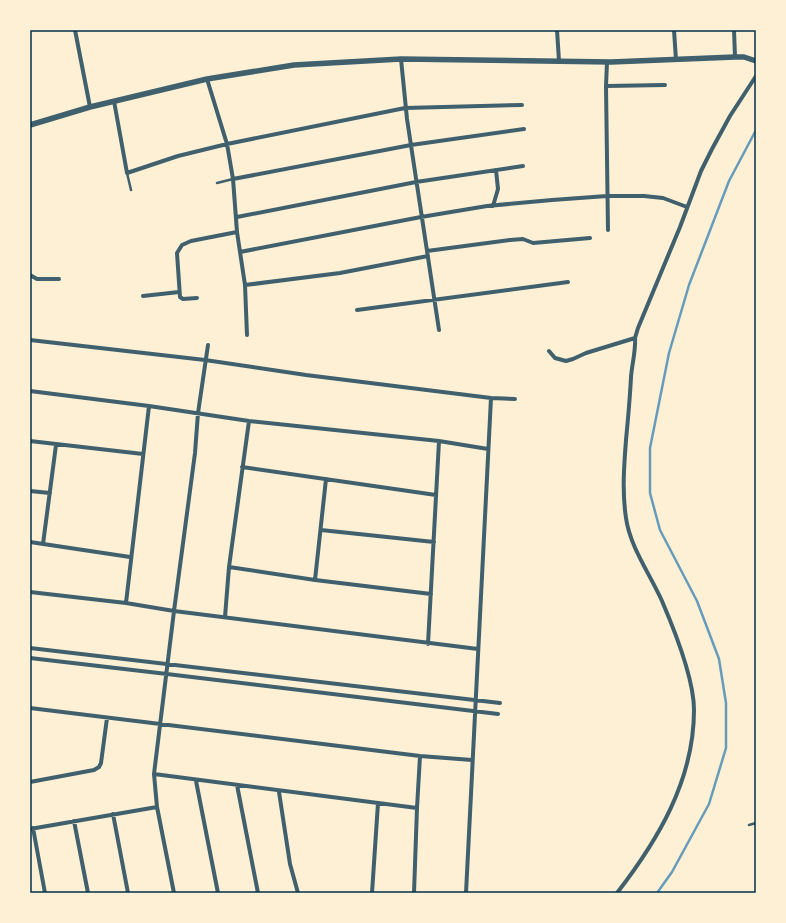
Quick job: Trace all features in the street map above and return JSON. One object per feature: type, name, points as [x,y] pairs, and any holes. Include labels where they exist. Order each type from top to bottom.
[{"type":"street","points":[[76,30],[90,107]]},
{"type":"street","points":[[557,30],[558,62]]},
{"type":"street","points":[[674,30],[676,60]]},
{"type":"street","points":[[734,30],[735,57]]},
{"type":"street","points":[[30,125],[90,107],[207,79],[294,65],[401,59],[607,62],[744,57],[756,61]]},
{"type":"street","points":[[401,59],[405,108],[440,330]]},
{"type":"street","points":[[607,62],[608,230]]},
{"type":"street","points":[[617,893],[647,852],[665,820],[681,784],[688,760],[694,710],[691,685],[680,648],[662,601],[633,544],[626,520],[623,464],[635,338],[687,207],[712,149],[730,116],[756,76]]},
{"type":"street","points":[[207,79],[227,144],[233,179],[237,232],[245,285],[247,335]]},
{"type":"street","points":[[606,86],[665,85]]},
{"type":"street","points":[[114,101],[127,173],[178,156],[227,144],[405,108],[522,105]]},
{"type":"street","points":[[233,179],[411,145],[524,129]]},
{"type":"street","points":[[237,217],[416,182],[523,166]]},
{"type":"street","points":[[493,206],[498,189],[496,170]]},
{"type":"street","points":[[240,252],[421,217],[493,206],[552,200],[607,196],[644,196],[663,198],[687,207]]},
{"type":"street","points":[[197,298],[183,299],[180,297],[177,253],[182,245],[191,241],[237,232]]},
{"type":"street","points":[[427,251],[522,239],[533,243],[590,238]]},
{"type":"street","points":[[245,285],[340,273],[428,256]]},
{"type":"street","points":[[30,275],[37,279],[59,279]]},
{"type":"street","points":[[358,310],[568,282]]},
{"type":"street","points":[[142,296],[179,292]]},
{"type":"street","points":[[549,351],[555,358],[566,361],[586,353],[635,338]]},
{"type":"street","points":[[30,340],[205,360],[306,375],[515,400]]},
{"type":"street","points":[[174,893],[157,807],[154,774],[195,453],[198,413],[208,345]]},
{"type":"street","points":[[30,391],[249,420],[439,441],[488,449]]},
{"type":"street","points":[[466,893],[491,398]]},
{"type":"street","points":[[126,603],[130,557],[149,406]]},
{"type":"street","points":[[225,617],[229,567],[249,420]]},
{"type":"street","points":[[30,441],[143,454]]},
{"type":"street","points":[[428,644],[439,441]]},
{"type":"street","points":[[43,544],[56,445]]},
{"type":"street","points":[[242,467],[436,495]]},
{"type":"street","points":[[315,580],[326,479]]},
{"type":"street","points":[[30,491],[50,493]]},
{"type":"street","points":[[321,530],[434,542]]},
{"type":"street","points":[[30,542],[130,557]]},
{"type":"street","points":[[229,567],[315,580],[431,594]]},
{"type":"street","points":[[30,592],[126,603],[174,611],[428,644],[478,649]]},
{"type":"street","points":[[30,648],[500,703]]},
{"type":"street","points":[[30,658],[498,714]]},
{"type":"street","points":[[30,708],[420,756],[472,760]]},
{"type":"street","points":[[30,782],[94,770],[99,767],[101,763],[106,718]]},
{"type":"street","points":[[414,893],[420,756]]},
{"type":"street","points":[[154,774],[279,792],[417,808]]},
{"type":"street","points":[[196,781],[218,893]]},
{"type":"street","points":[[237,785],[258,893]]},
{"type":"street","points":[[279,792],[290,864],[298,893]]},
{"type":"street","points":[[372,893],[378,803]]},
{"type":"street","points":[[45,893],[32,828],[157,807]]},
{"type":"street","points":[[113,814],[128,893]]},
{"type":"street","points":[[74,821],[88,893]]},
{"type":"lane","points":[[127,173],[131,190]]},
{"type":"lane","points":[[217,183],[233,179]]},
{"type":"lane","points":[[750,825],[756,823]]},
{"type":"waterway","points":[[657,893],[672,872],[709,804],[726,748],[726,703],[719,659],[697,601],[660,530],[650,493],[650,448],[669,353],[689,285],[729,181],[756,130]]}]
